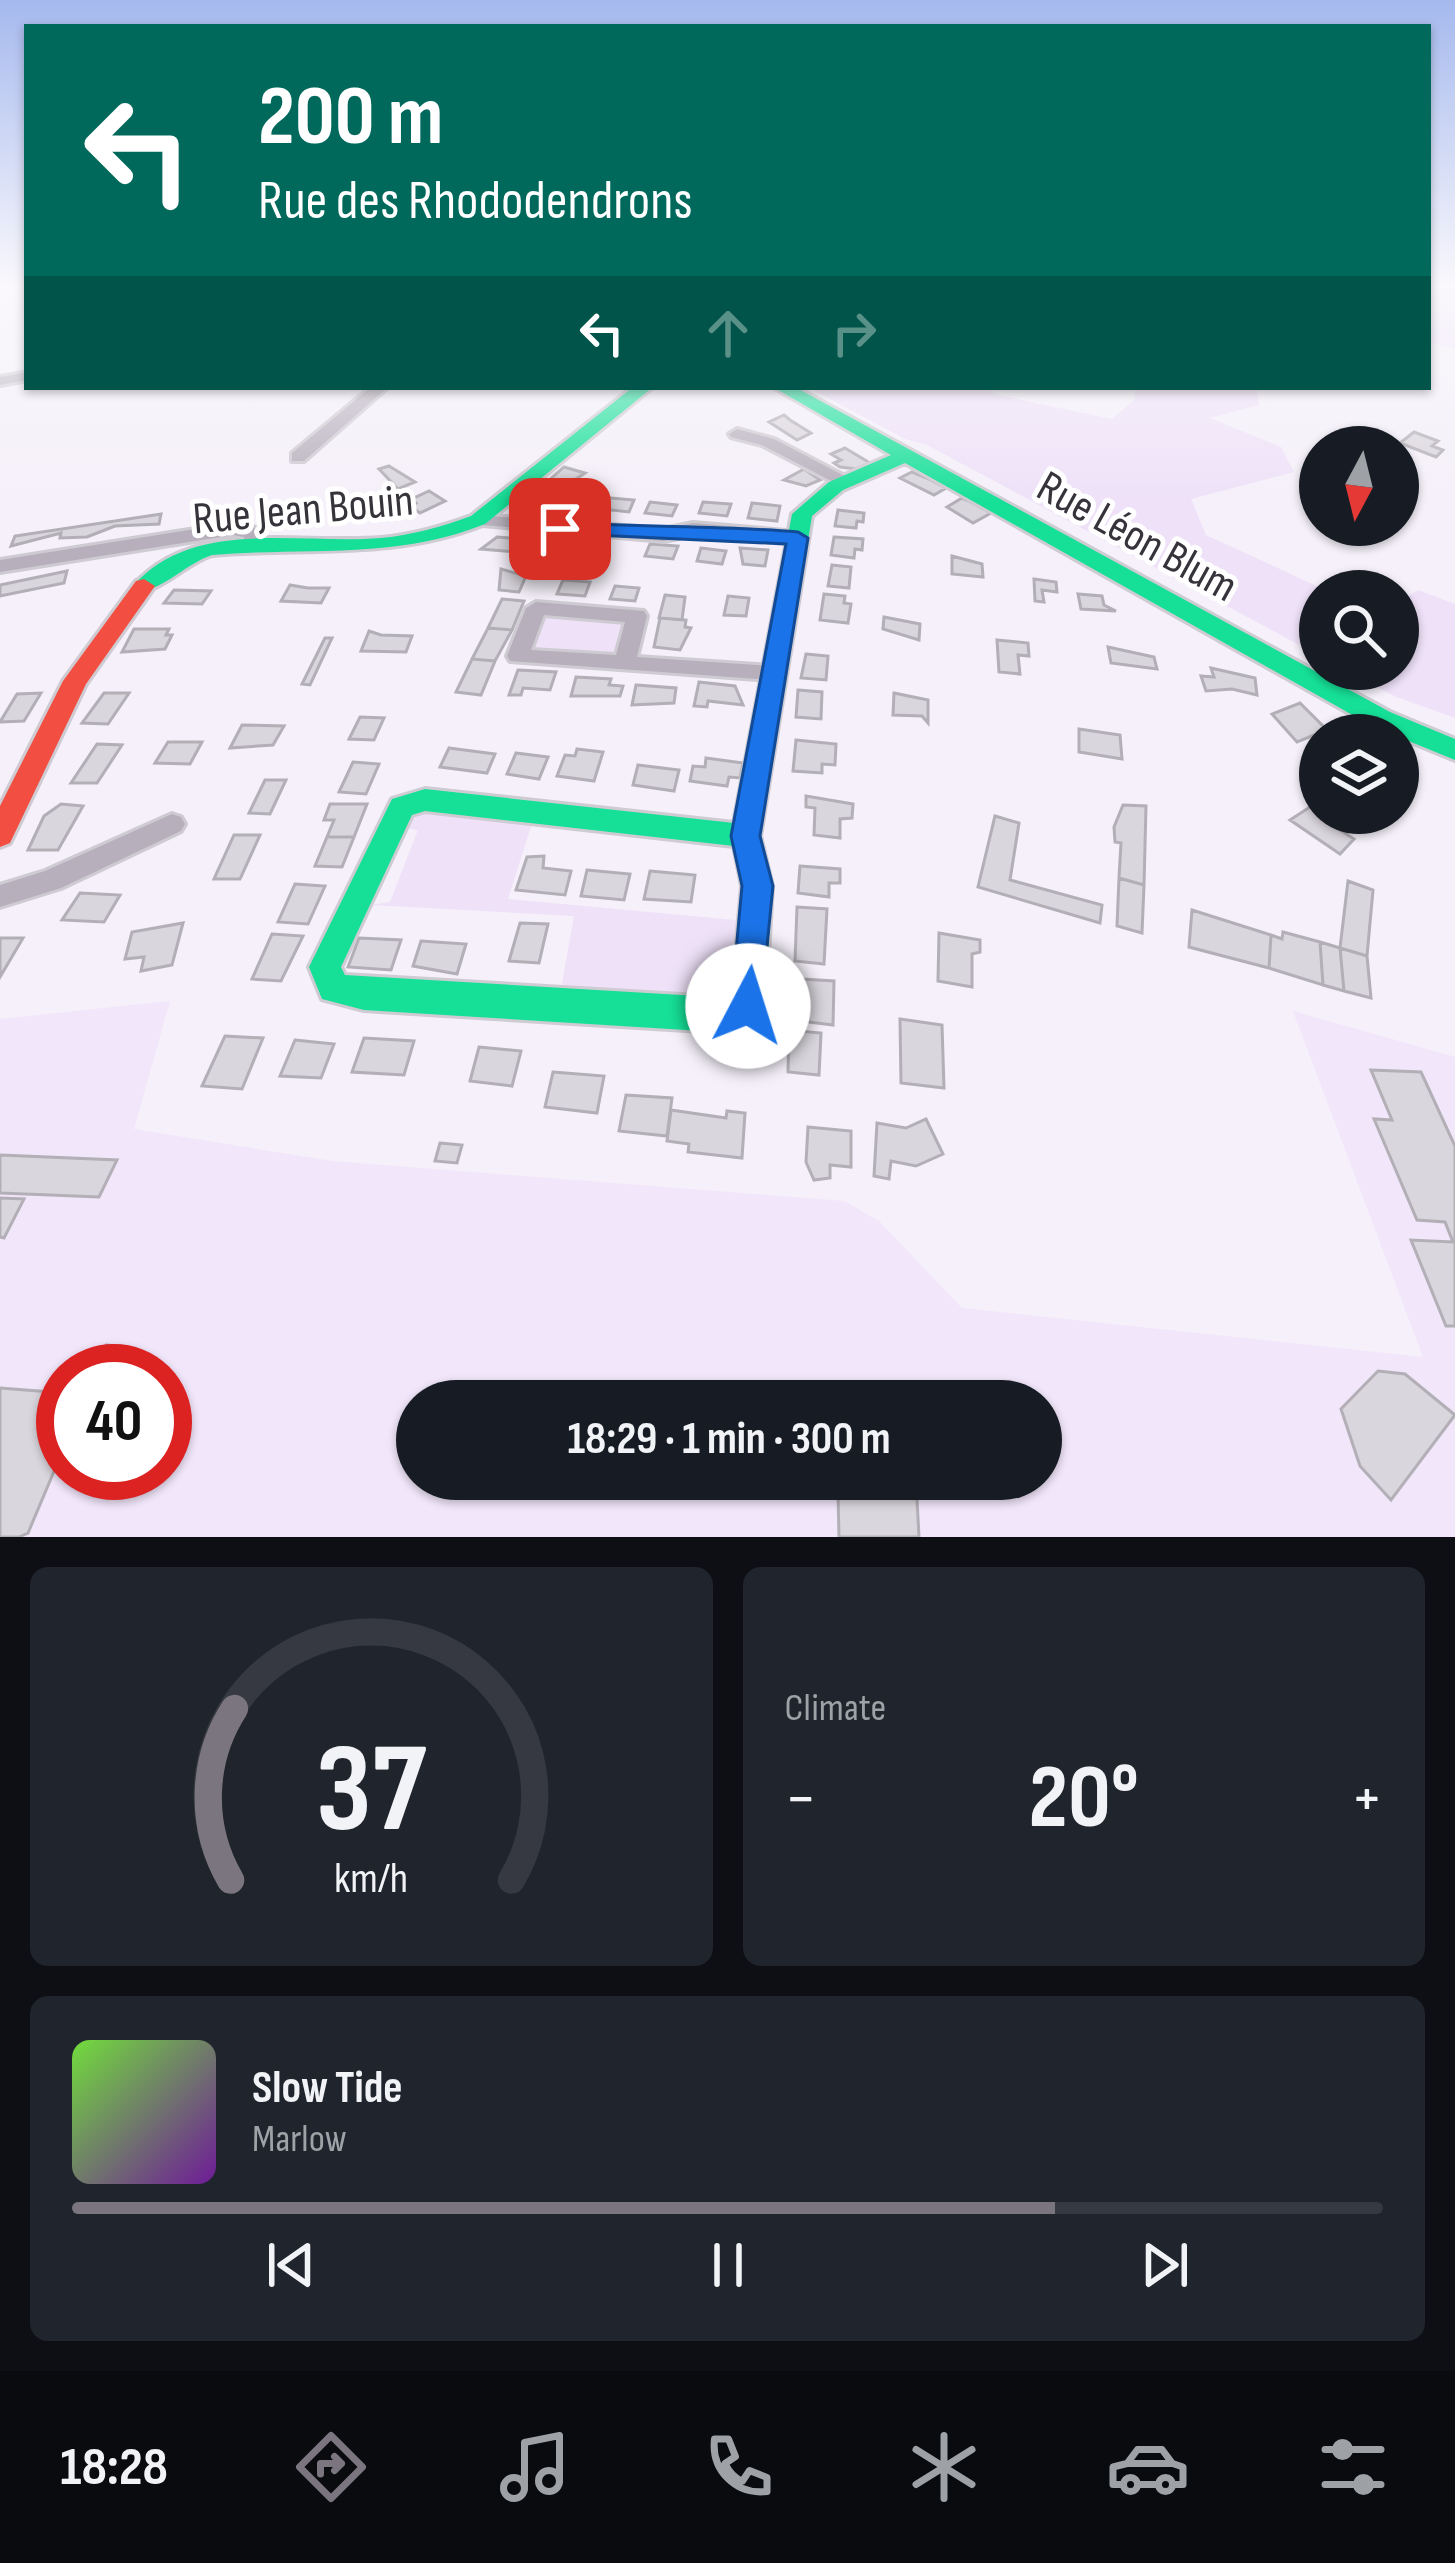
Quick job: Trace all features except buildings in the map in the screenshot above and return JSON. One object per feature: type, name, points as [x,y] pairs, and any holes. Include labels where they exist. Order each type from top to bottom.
[{"type":"street","points":[[298,457],[376,390]]},
{"type":"street","name":"Rue Jean Bouin","points":[[0,835],[56,715],[129,600],[179,559],[253,546],[417,546],[478,520],[640,390]]},
{"type":"street","name":"Rue Léon Blum","points":[[788,390],[1381,719],[1455,750]]},
{"type":"street","points":[[737,434],[768,442],[847,482]]},
{"type":"street","points":[[746,836],[425,800],[402,807],[325,967],[334,988],[364,994],[734,1017],[748,1006],[758,886],[746,836],[798,538],[809,503],[907,455]]},
{"type":"street","points":[[478,520],[664,536],[693,529],[798,538]]},
{"type":"street","points":[[0,566],[233,529],[254,533],[253,546]]},
{"type":"street","points":[[625,663],[637,616],[536,608],[518,656],[771,674]]},
{"type":"street","points":[[0,896],[52,880],[172,824]]},
{"type":"shaded area","points":[[813,390],[991,390],[1112,419],[1135,399],[1135,390],[1257,390],[1259,405],[1210,418],[1281,447],[1294,472],[1191,499],[1206,535],[1299,578],[1299,645],[927,445],[905,439]]},
{"type":"shaded area","points":[[1419,590],[1455,604],[1455,718],[1383,690],[1419,690]]},
{"type":"shaded area","points":[[541,619],[625,624],[617,655],[533,650]]},
{"type":"shaded area","points":[[423,809],[533,820],[508,899],[746,921],[733,1000],[561,989],[574,916],[371,905],[390,902],[418,830],[402,828]]},
{"type":"shaded area","points":[[170,1001],[134,1129],[332,1161],[844,1201],[879,1221],[962,1308],[1423,1357],[1293,1011],[1455,1057],[1455,1537],[0,1537],[0,1019]]},
{"type":"traffic: fast","points":[[144,586],[183,557],[211,549],[413,541],[478,520],[640,390]]},
{"type":"traffic: fast","points":[[787,390],[1381,719],[1455,750]]},
{"type":"traffic: fast","points":[[746,836],[425,800],[402,807],[325,967],[334,988],[364,995],[734,1017],[748,1006],[757,886],[746,836],[802,514],[836,486],[907,455]]},
{"type":"traffic: jam","points":[[0,835],[75,681],[144,586]]},
{"type":"route","points":[[560,529],[587,527],[664,536],[693,529],[798,538],[746,836],[747,857],[758,886],[748,1006]]}]
